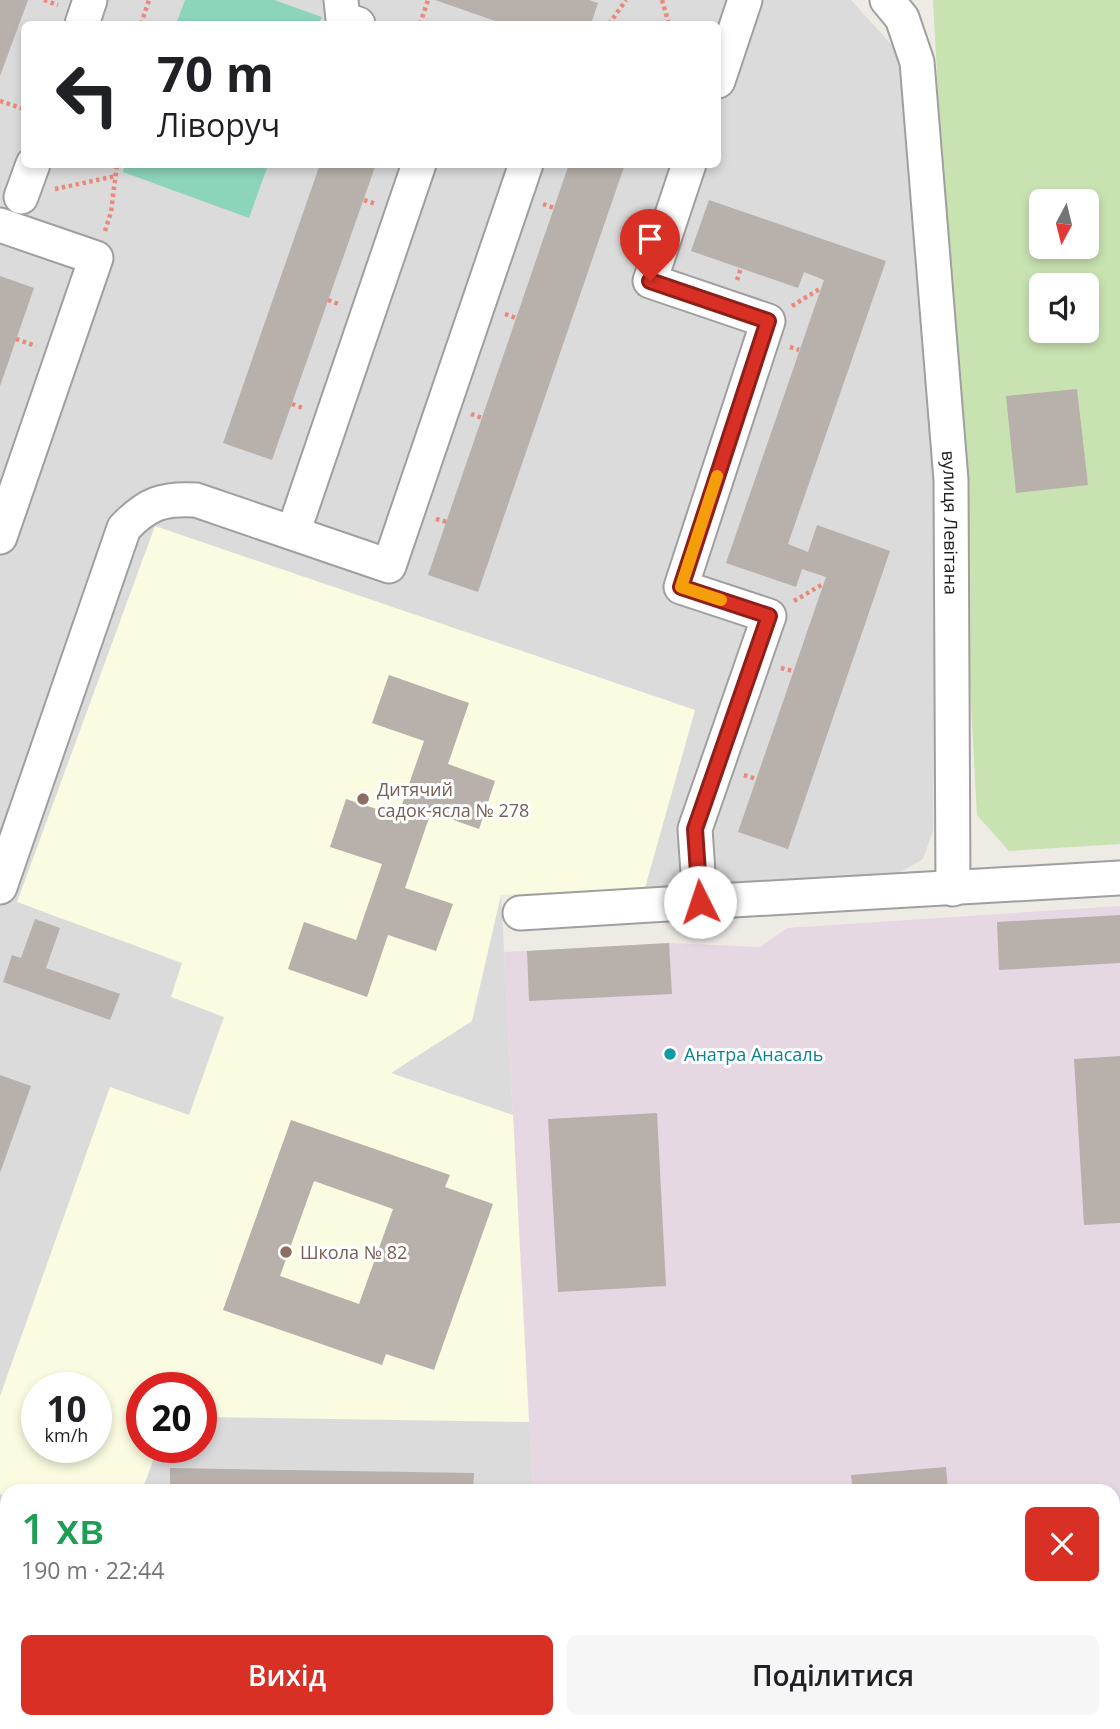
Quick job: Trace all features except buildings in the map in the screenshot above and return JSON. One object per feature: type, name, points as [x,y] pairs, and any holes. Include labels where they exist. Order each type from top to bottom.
[{"type":"street","points":[[83,21],[90,0]]},
{"type":"street","points":[[341,0],[343,19],[349,21]]},
{"type":"street","points":[[721,72],[745,0]]},
{"type":"street","name":"вулиця Левітана","points":[[887,0],[902,18],[918,62],[951,480],[953,889]]},
{"type":"street","points":[[21,197],[32,168]]},
{"type":"street","points":[[293,533],[418,168]]},
{"type":"street","points":[[0,887],[124,528],[138,514],[156,503],[175,498],[196,500],[389,566],[525,168]]},
{"type":"street","points":[[688,168],[650,281],[768,321],[681,587],[769,616],[695,829],[700,902]]},
{"type":"street","points":[[0,225],[96,258],[0,537]]},
{"type":"street","points":[[520,913],[1120,878]]},
{"type":"path","points":[[142,21],[149,0]]},
{"type":"path","points":[[421,21],[428,0]]},
{"type":"path","points":[[611,21],[626,0]]},
{"type":"path","points":[[662,0],[668,21]]},
{"type":"path","points":[[0,100],[21,108]]},
{"type":"path","points":[[96,258],[111,212],[117,168]]},
{"type":"path","points":[[21,197],[116,176]]},
{"type":"shaded area","points":[[0,0],[851,0],[908,63],[941,485],[936,567],[933,831],[923,859],[897,874],[501,895],[533,1484],[0,1484]]},
{"type":"shaded area","points":[[155,526],[695,710],[645,888],[501,895],[472,1021],[391,1073],[513,1115],[529,1422],[217,1417],[217,1372],[126,1372],[126,1463],[152,1463],[145,1484],[0,1484],[0,1396],[110,1087],[189,1115],[224,1017],[171,997],[182,963],[17,902]]},
{"type":"shaded area","points":[[1120,906],[1120,1484],[533,1484],[504,952],[669,943],[760,947],[787,928]]},
{"type":"green space","points":[[185,0],[274,0],[322,17],[320,21],[177,21]]},
{"type":"green space","points":[[933,0],[1120,0],[1120,844],[1009,851],[977,815]]},
{"type":"green space","points":[[124,168],[267,168],[249,218],[123,172]]},
{"type":"slow traffic","points":[[717,476],[681,587],[721,600]]},
{"type":"place","name":"Дитячий садок-ясла № 278","points":[[363,799]]},
{"type":"place","name":"Анатра Анасаль","points":[[670,1054]]},
{"type":"place","name":"Школа № 82","points":[[286,1252]]},
{"type":"route","points":[[650,281],[768,321],[681,587],[769,616],[695,829],[700,902]]}]
